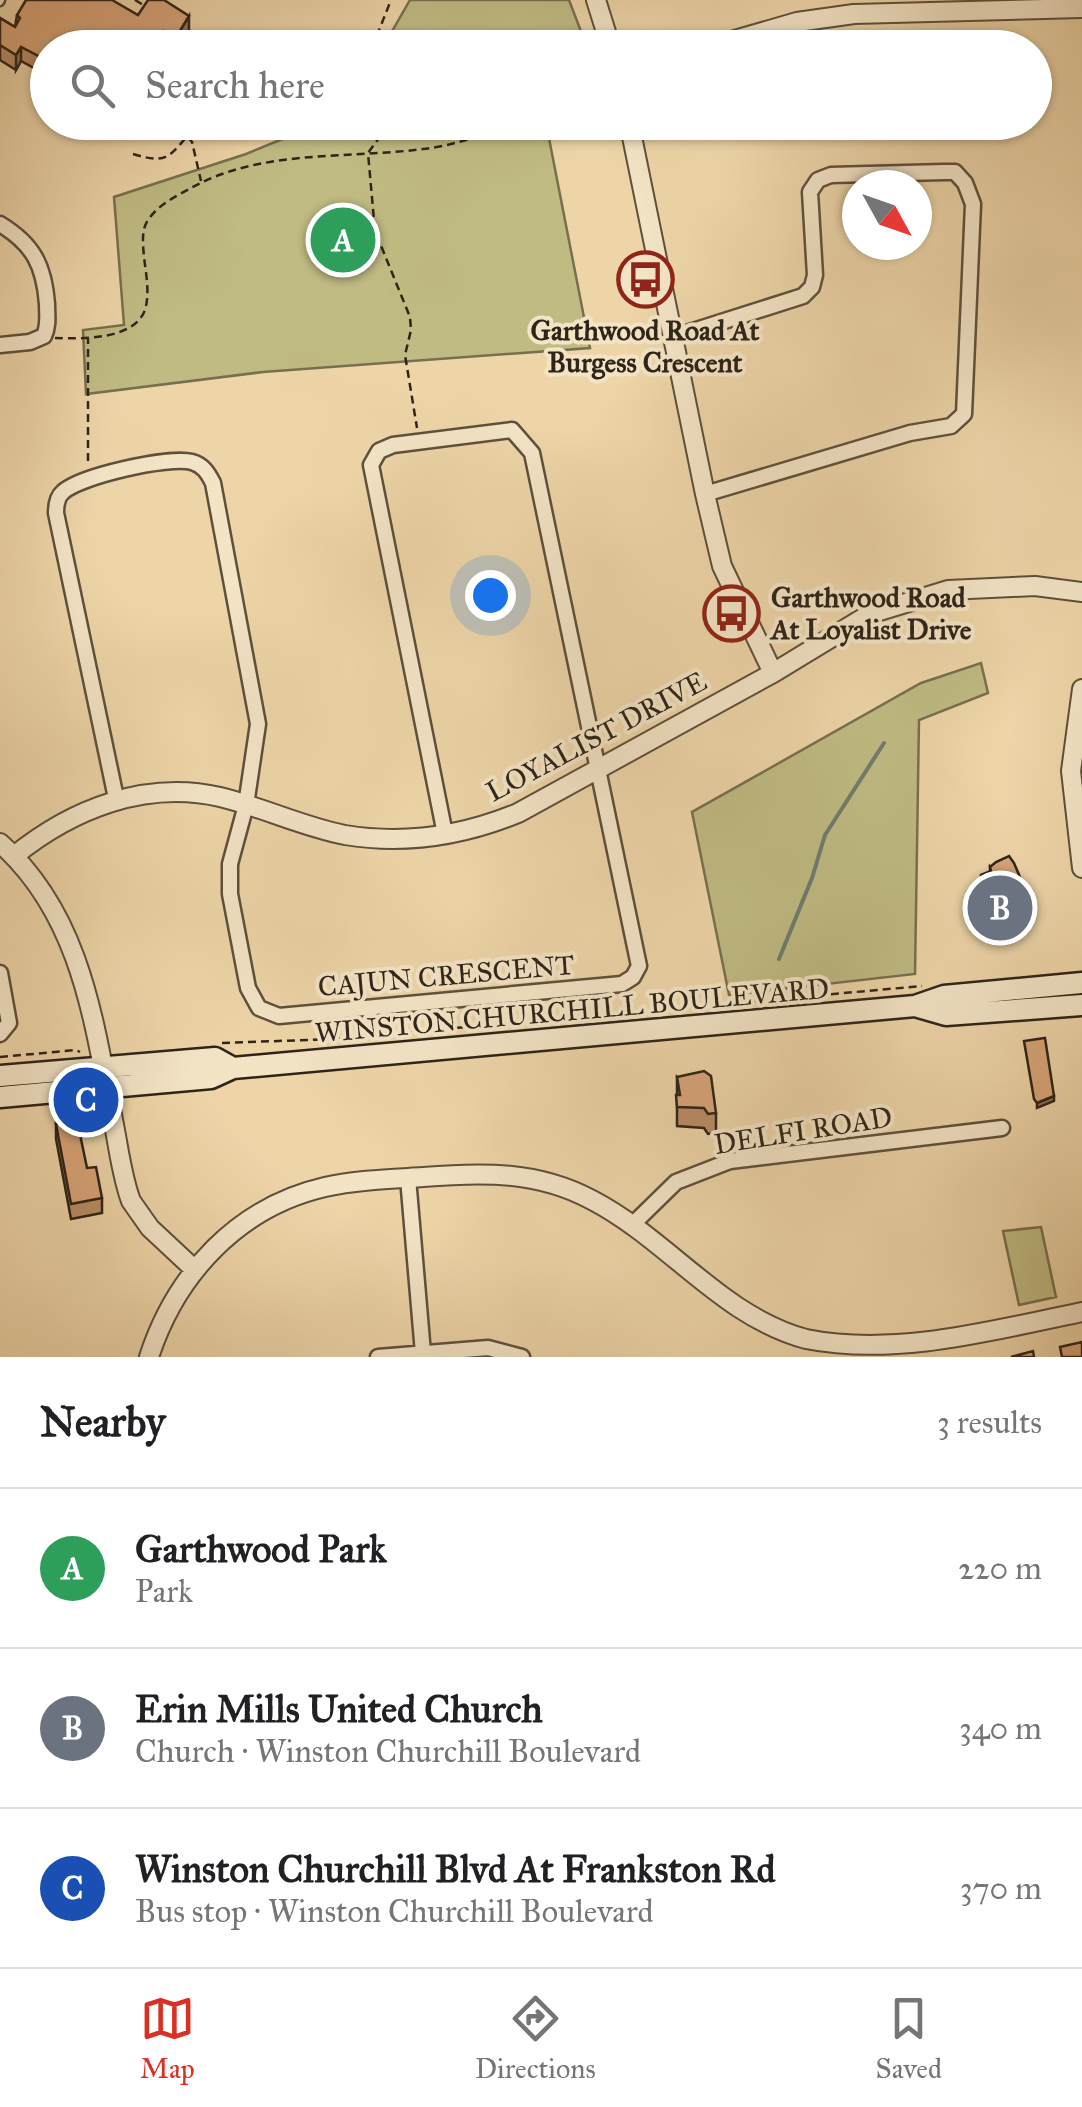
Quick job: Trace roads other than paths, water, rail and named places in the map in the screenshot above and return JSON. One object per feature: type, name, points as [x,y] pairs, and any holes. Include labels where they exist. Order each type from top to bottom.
[{"type":"main road","name":"WINSTON CHURCHILL BOULEVARD","points":[[0,1097],[215,1058],[233,1068],[916,1006],[944,996],[1082,983]]},
{"type":"main road","name":"WINSTON CHURCHILL BOULEVARD","points":[[916,1006],[946,1015],[1082,1005]]},
{"type":"main road","name":"WINSTON CHURCHILL BOULEVARD","points":[[0,1076],[104,1077]]},
{"type":"street","points":[[596,0],[605,30]]},
{"type":"street","points":[[770,30],[854,14],[1082,8]]},
{"type":"street","points":[[633,140],[722,566],[773,673]]},
{"type":"street","points":[[674,337],[803,296],[812,287],[810,192],[818,180],[831,175],[955,172],[965,183],[973,204],[964,414],[951,426],[910,433],[704,494]]},
{"type":"street","points":[[0,224],[25,240],[43,270],[48,324],[44,336],[30,342],[0,345]]},
{"type":"street","points":[[445,834],[371,466],[379,451],[393,445],[512,430],[532,452],[596,768]]},
{"type":"street","points":[[116,798],[56,503],[62,492],[89,478],[185,461],[207,471],[213,483],[258,724],[246,805]]},
{"type":"street","name":"LOYALIST DRIVE","points":[[5,855],[116,798],[186,793],[246,805],[342,834],[414,840],[476,828],[518,813],[773,673],[870,614],[948,590],[1035,586],[1082,592]]},
{"type":"street","points":[[1082,688],[1072,770],[1074,821],[1082,868]]},
{"type":"street","name":"CAJUN CRESCENT","points":[[246,805],[230,864],[230,894],[248,988],[259,1008],[279,1016],[622,984],[638,966],[596,768]]},
{"type":"street","points":[[5,855],[51,902],[73,945],[88,994],[131,1201],[150,1228],[194,1269]]},
{"type":"street","points":[[0,973],[9,1023],[0,1034]]},
{"type":"street","name":"DELFI ROAD","points":[[631,1226],[676,1182],[730,1161],[1002,1128]]},
{"type":"street","points":[[149,1357],[165,1315],[194,1269],[235,1230],[284,1201],[327,1186],[477,1172],[530,1177],[579,1193],[631,1226],[755,1319],[807,1340],[858,1353],[1082,1312]]},
{"type":"street","points":[[408,1178],[423,1353]]},
{"type":"street","points":[[378,1357],[488,1348],[522,1357]]},
{"type":"waterway","points":[[779,959],[825,835],[884,743]]},
{"type":"place","name":"Garthwood Park","points":[[343,240]]},
{"type":"place","name":"Garthwood Road At Burgess Crescent","points":[[645,279]]},
{"type":"place","name":"Garthwood Road At Loyalist Drive","points":[[732,613]]},
{"type":"place","name":"Erin Mills United Church","points":[[1000,908]]},
{"type":"place","name":"Winston Churchill Blvd At Frankston Rd","points":[[86,1100]]}]
